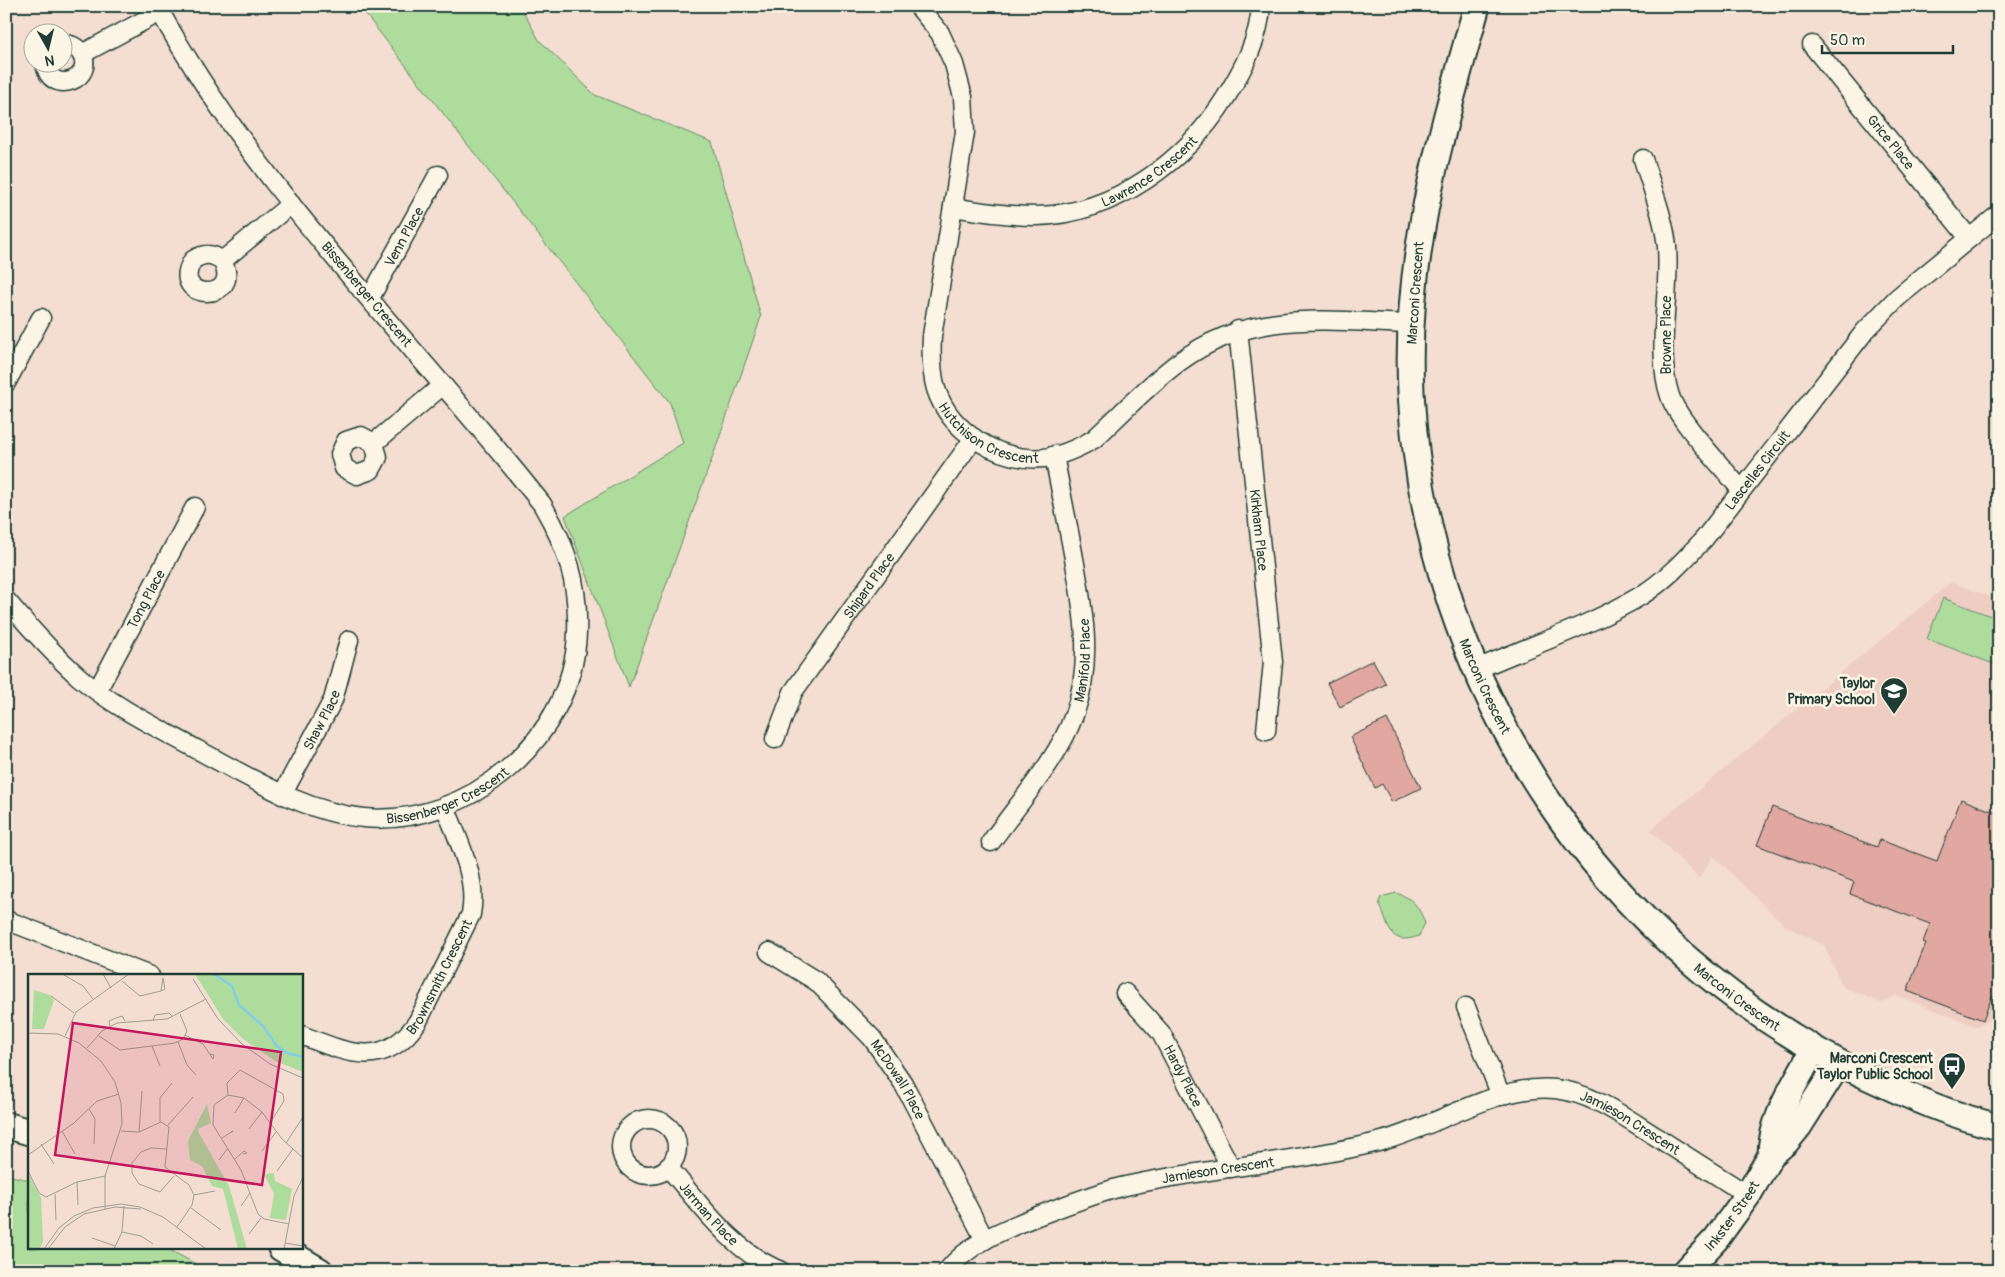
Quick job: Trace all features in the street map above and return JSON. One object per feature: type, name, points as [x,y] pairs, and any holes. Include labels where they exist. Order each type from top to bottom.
[{"type":"street","name":"Hutchison Crescent","points":[[918,6],[940,33],[954,64],[963,97],[965,132],[932,336],[931,362],[942,400],[956,422],[974,438],[993,450],[1013,456],[1044,458],[1081,446],[1094,439],[1178,362],[1207,344],[1238,330],[1273,322],[1309,320],[1411,324]]},
{"type":"street","name":"Lawrence Crescent","points":[[954,208],[997,215],[1038,216],[1058,214],[1110,199],[1153,175],[1186,148],[1214,115],[1239,77],[1258,34],[1261,6]]},
{"type":"street","name":"Marconi Crescent","points":[[1477,6],[1433,164],[1420,227],[1411,324],[1411,392],[1417,459],[1426,509],[1446,590],[1475,670],[1513,746],[1548,802],[1600,872],[1672,945],[1727,992],[1813,1050],[1920,1102],[1999,1127]]},
{"type":"street","name":"Bissenberger Crescent","points":[[6,600],[46,646],[97,691],[148,723],[282,795],[318,809],[364,818],[406,817],[445,806],[482,789],[501,776],[527,751],[547,724],[563,692],[575,656],[577,634],[573,573],[561,537],[542,504],[291,204],[223,110],[159,9],[82,54]]},
{"type":"street","points":[[48,72],[53,79],[59,82],[72,81],[82,73],[84,66],[82,54],[72,45]]},
{"type":"street","name":"Grice Place","points":[[1812,45],[1969,238]]},
{"type":"street","name":"Browne Place","points":[[1644,159],[1662,222],[1667,248],[1664,375],[1670,398],[1682,417],[1741,490]]},
{"type":"street","name":"Venn Place","points":[[370,298],[438,175]]},
{"type":"street","points":[[222,261],[291,204]]},
{"type":"street","name":"Lascelles Circuit","points":[[1475,670],[1608,613],[1643,594],[1675,570],[1704,539],[1865,331],[1897,298],[1999,214]]},
{"type":"street","points":[[6,383],[41,318]]},
{"type":"street","name":"Kirkham Place","points":[[1238,330],[1272,662],[1266,730]]},
{"type":"street","points":[[374,443],[443,385]]},
{"type":"street","name":"Shipard Place","points":[[775,739],[793,692],[974,438]]},
{"type":"street","name":"Manifold Place","points":[[991,842],[1059,747],[1074,715],[1086,662],[1084,616],[1054,456]]},
{"type":"street","name":"Tong Place","points":[[97,691],[195,507]]},
{"type":"street","name":"Shaw Place","points":[[282,795],[333,700],[350,640]]},
{"type":"street","name":"Brownsmith Crescent","points":[[302,1035],[342,1051],[364,1055],[385,1051],[395,1046],[412,1031],[471,914],[474,899],[470,874],[445,806]]},
{"type":"street","points":[[6,920],[145,974]]},
{"type":"street","name":"McDowall Place","points":[[769,952],[816,981],[872,1038],[903,1083],[984,1240]]},
{"type":"street","name":"Hardy Place","points":[[1125,993],[1161,1033],[1231,1168]]},
{"type":"street","points":[[1466,1007],[1501,1096]]},
{"type":"street","name":"Inkster Street","points":[[1771,1155],[1771,1145],[1779,1117],[1813,1050]]},
{"type":"street","name":"Inkster Street","points":[[1686,1271],[1716,1239],[1748,1195],[1771,1155],[1786,1142],[1799,1126],[1839,1063]]},
{"type":"street","name":"Jamieson Crescent","points":[[947,1271],[956,1260],[984,1240],[1018,1224],[1086,1198],[1121,1188],[1231,1168],[1343,1151],[1388,1140],[1501,1096],[1537,1089],[1555,1089],[1582,1095],[1609,1107],[1748,1195]]},
{"type":"street","points":[[6,1125],[28,1132]]},
{"type":"street","name":"Jarman Place","points":[[668,1167],[721,1228],[744,1250],[782,1271]]},
{"type":"street","points":[[284,1250],[320,1271]]},
{"type":"shaded area","name":"Taylor Primary School","points":[[1951,582],[1999,600],[1999,1006],[1995,1016],[1978,1027],[1896,995],[1881,1003],[1843,987],[1824,945],[1785,926],[1713,856],[1699,878],[1650,830]]},
{"type":"green space","points":[[359,6],[520,6],[539,40],[595,95],[712,142],[761,317],[629,687],[565,516],[683,443],[670,403]]},
{"type":"green space","points":[[1943,598],[1999,619],[1999,666],[1927,639]]},
{"type":"green space","points":[[1396,893],[1411,900],[1420,912],[1425,923],[1419,936],[1401,939],[1391,932],[1379,902],[1381,897]]},
{"type":"green space","points":[[6,1175],[28,1180],[28,1250],[170,1250],[209,1271],[6,1271]]},
{"type":"building","points":[[1373,660],[1386,684],[1340,707],[1327,683]]},
{"type":"building","points":[[1387,719],[1421,788],[1392,802],[1382,784],[1375,788],[1350,737]]},
{"type":"building","points":[[1961,799],[1999,814],[1999,999],[1992,996],[1983,1020],[1907,991],[1926,943],[1923,942],[1930,924],[1850,894],[1854,882],[1757,845],[1772,807],[1877,847],[1880,840],[1937,861]]},
{"type":"place","name":"Taylor Primary School","points":[[1894,715]]},
{"type":"place","name":"Marconi Crescent Taylor Public School","points":[[1952,1090]]}]
